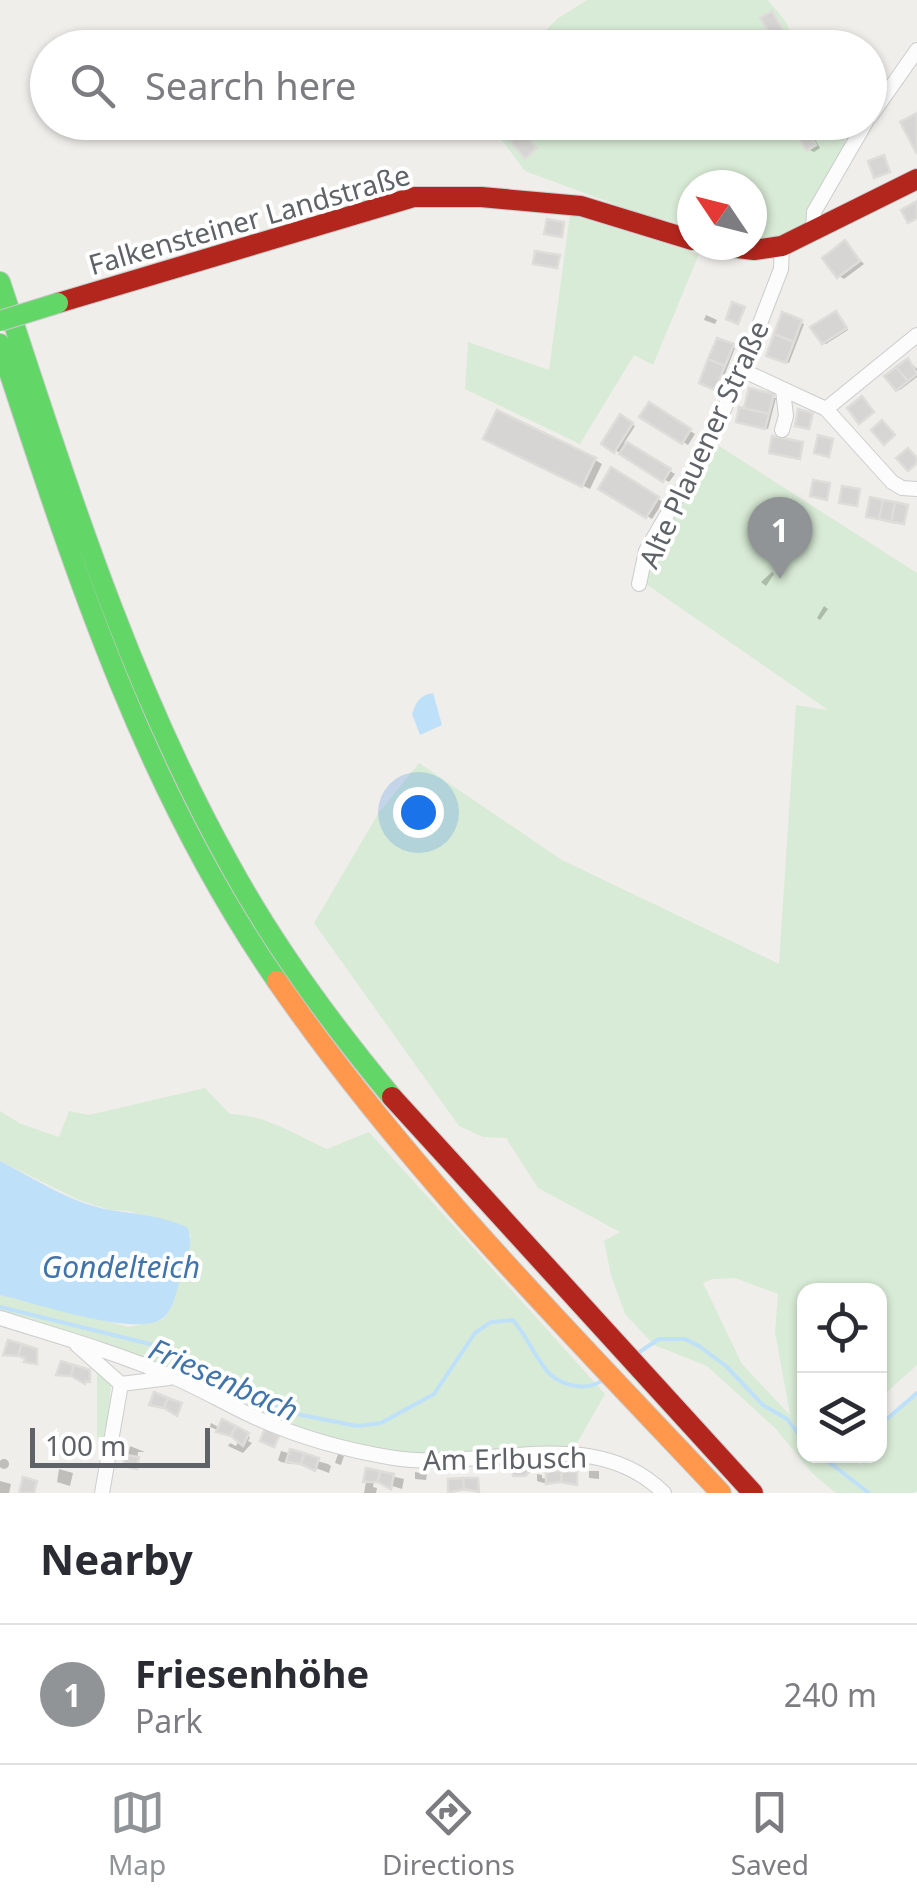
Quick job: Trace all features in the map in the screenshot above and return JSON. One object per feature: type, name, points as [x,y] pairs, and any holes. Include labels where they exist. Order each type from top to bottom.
[{"type":"main road","points":[[767,248],[813,233],[917,179]]},
{"type":"main road","name":"Falkensteiner Landstraße","points":[[0,321],[414,197],[480,196],[580,206],[677,235]]},
{"type":"main road","points":[[0,282],[84,536],[138,679],[195,801],[278,947],[385,1093],[753,1493]]},
{"type":"main road","points":[[0,344],[119,688],[178,813],[264,961],[319,1041],[472,1226],[721,1493]]},
{"type":"street","points":[[887,93],[917,50]]},
{"type":"street","points":[[813,233],[814,212],[856,140]]},
{"type":"street","name":"Alte Plauener Straße","points":[[639,584],[646,551],[708,444],[742,370],[782,269],[782,246]]},
{"type":"street","points":[[826,409],[917,335]]},
{"type":"street","points":[[742,370],[826,409],[892,482],[902,488],[917,489]]},
{"type":"street","points":[[782,430],[786,416],[783,390]]},
{"type":"street","name":"Am Erlbusch","points":[[0,1318],[173,1377],[249,1415],[320,1442],[420,1461],[566,1453],[598,1456],[637,1471],[664,1493]]},
{"type":"street","points":[[74,1342],[121,1384],[173,1377]]},
{"type":"street","points":[[102,1493],[121,1384]]},
{"type":"green space","points":[[587,0],[768,0],[790,30],[546,30]]},
{"type":"green space","points":[[502,140],[844,140],[852,154],[819,213],[798,230],[767,239],[767,170],[677,170],[677,223],[641,214],[525,171]]},
{"type":"green space","points":[[570,214],[677,247],[677,260],[697,260],[653,365],[634,355],[580,444],[465,389],[468,342],[549,370]]},
{"type":"green space","points":[[716,444],[917,573],[917,1365],[887,1392],[887,1283],[797,1283],[797,1455],[776,1429],[707,1366],[654,1345],[625,1314],[604,1241],[620,1232],[538,1188],[506,1138],[483,1137],[459,1126],[314,923],[378,814],[419,763],[562,860],[779,964],[796,705],[828,710],[646,584],[649,559]],"holes":[[[735,1278],[778,1294],[775,1332],[790,1415],[742,1364],[703,1283]]]},
{"type":"green space","points":[[205,1088],[230,1114],[269,1122],[327,1149],[369,1132],[605,1394],[577,1443],[567,1448],[413,1456],[318,1436],[0,1313],[0,1295],[129,1327],[162,1320],[171,1309],[191,1235],[130,1211],[110,1210],[79,1200],[0,1161],[0,1111],[21,1124],[59,1137],[69,1111],[89,1115]]},
{"type":"green space","points":[[97,1370],[111,1382],[107,1440],[97,1439]]},
{"type":"green space","points":[[917,1395],[917,1491],[836,1493],[804,1463],[857,1463],[864,1467],[861,1463],[887,1463],[887,1421]]},
{"type":"water","points":[[433,693],[442,725],[420,735],[412,714],[419,700]]},
{"type":"water","name":"Gondelteich","points":[[0,1161],[81,1202],[187,1227],[188,1253],[168,1313],[146,1324],[128,1324],[0,1295]]},
{"type":"building","points":[[772,11],[783,30],[767,30],[760,18]]},
{"type":"building","points":[[917,113],[917,154],[900,122]]},
{"type":"building","points":[[529,140],[537,148],[525,159],[510,141]]},
{"type":"building","points":[[800,140],[813,140],[816,145],[806,151]]},
{"type":"building","points":[[884,155],[890,172],[874,178],[868,161]]},
{"type":"building","points":[[917,201],[917,218],[908,223],[901,210]]},
{"type":"building","points":[[547,219],[564,222],[562,237],[544,234]]},
{"type":"building","points":[[845,240],[860,261],[837,278],[822,258]]},
{"type":"building","points":[[535,251],[560,255],[557,268],[533,264]]},
{"type":"building","points":[[732,302],[745,307],[738,324],[726,319]]},
{"type":"building","points":[[836,311],[847,328],[822,344],[810,327]]},
{"type":"building","points":[[782,312],[802,320],[794,342],[774,334]]},
{"type":"building","points":[[774,334],[794,342],[786,363],[766,356]]},
{"type":"building","points":[[717,338],[734,344],[725,366],[708,359]]},
{"type":"building","points":[[908,358],[917,374],[908,381],[896,367]]},
{"type":"building","points":[[708,359],[725,366],[715,390],[699,383]]},
{"type":"building","points":[[896,367],[908,381],[896,391],[884,376]]},
{"type":"building","points":[[749,388],[774,394],[769,414],[744,408]]},
{"type":"building","points":[[862,396],[874,412],[859,424],[847,408]]},
{"type":"building","points":[[649,402],[691,429],[682,444],[639,417]]},
{"type":"building","points":[[739,407],[769,414],[765,429],[736,422]]},
{"type":"building","points":[[798,409],[813,413],[809,429],[795,426]]},
{"type":"building","points":[[497,410],[596,458],[582,487],[483,439]]},
{"type":"building","points":[[620,414],[633,423],[614,453],[601,444]]},
{"type":"building","points":[[882,420],[895,435],[884,445],[871,430]]},
{"type":"building","points":[[818,435],[833,439],[829,457],[814,453]]},
{"type":"building","points":[[772,436],[803,442],[800,459],[769,453]]},
{"type":"building","points":[[627,442],[671,469],[663,482],[619,454]]},
{"type":"building","points":[[908,448],[917,463],[908,471],[896,458]]},
{"type":"building","points":[[611,467],[659,497],[646,518],[598,489]]},
{"type":"building","points":[[813,480],[830,483],[827,500],[810,496]]},
{"type":"building","points":[[842,486],[860,489],[857,506],[839,503]]},
{"type":"building","points":[[870,497],[883,500],[879,519],[866,517]]},
{"type":"building","points":[[883,500],[895,502],[891,522],[879,519]]},
{"type":"building","points":[[895,502],[908,505],[904,524],[891,522]]},
{"type":"building","points":[[8,1340],[22,1344],[18,1356],[3,1355]]},
{"type":"building","points":[[22,1344],[37,1349],[37,1364],[24,1362],[25,1358],[18,1356]]},
{"type":"building","points":[[61,1361],[74,1365],[71,1376],[56,1375]]},
{"type":"building","points":[[74,1365],[90,1370],[90,1382],[85,1384],[71,1376]]},
{"type":"building","points":[[154,1392],[168,1398],[164,1408],[149,1405]]},
{"type":"building","points":[[168,1398],[182,1403],[177,1416],[164,1408]]},
{"type":"building","points":[[222,1419],[236,1426],[231,1436],[216,1432]]},
{"type":"building","points":[[236,1426],[249,1433],[243,1446],[231,1436]]},
{"type":"building","points":[[265,1429],[279,1436],[274,1447],[260,1441]]},
{"type":"building","points":[[290,1449],[304,1453],[301,1464],[286,1462]]},
{"type":"building","points":[[304,1453],[319,1458],[315,1471],[301,1464]]},
{"type":"building","points":[[126,1455],[139,1457],[137,1469],[123,1466]]},
{"type":"building","points":[[528,1462],[529,1472],[525,1476],[513,1476],[512,1463]]},
{"type":"building","points":[[366,1468],[380,1471],[378,1482],[363,1482]]},
{"type":"building","points":[[380,1471],[394,1474],[391,1489],[378,1482]]},
{"type":"building","points":[[546,1471],[562,1471],[561,1482],[546,1484]]},
{"type":"building","points":[[562,1471],[577,1472],[577,1485],[561,1482]]},
{"type":"building","points":[[23,1477],[37,1481],[34,1493],[19,1493]]},
{"type":"building","points":[[463,1478],[478,1478],[479,1492],[464,1489]]},
{"type":"building","points":[[463,1478],[464,1489],[448,1493],[448,1479]]},
{"type":"waterway","name":"Friesenbach","points":[[0,1307],[162,1347],[286,1412],[357,1426],[381,1423],[434,1394],[475,1333],[491,1322],[513,1320],[546,1369],[562,1382],[583,1386],[603,1380]]},
{"type":"waterway","name":"Friesenbach","points":[[638,1353],[659,1339],[685,1339],[726,1366],[763,1405],[787,1419],[797,1432]]},
{"type":"waterway","points":[[887,1419],[917,1393]]},
{"type":"waterway","name":"Friesenbach","points":[[830,1463],[869,1493]]},
{"type":"traffic: fast","points":[[0,282],[102,580],[130,654],[194,797],[248,897],[286,957],[392,1097]]},
{"type":"traffic: fast","points":[[0,321],[58,303]]},
{"type":"traffic: fast","points":[[0,344],[84,592],[150,753],[187,831],[277,981]]},
{"type":"traffic: slow","points":[[277,981],[433,1182],[721,1493]]},
{"type":"traffic: jam","points":[[767,248],[782,246],[917,179]]},
{"type":"traffic: jam","points":[[58,303],[414,197],[481,197],[581,206],[677,235]]},
{"type":"traffic: jam","points":[[392,1097],[753,1493]]},
{"type":"place","name":"Friesenhöhe","points":[[780,579]]}]
